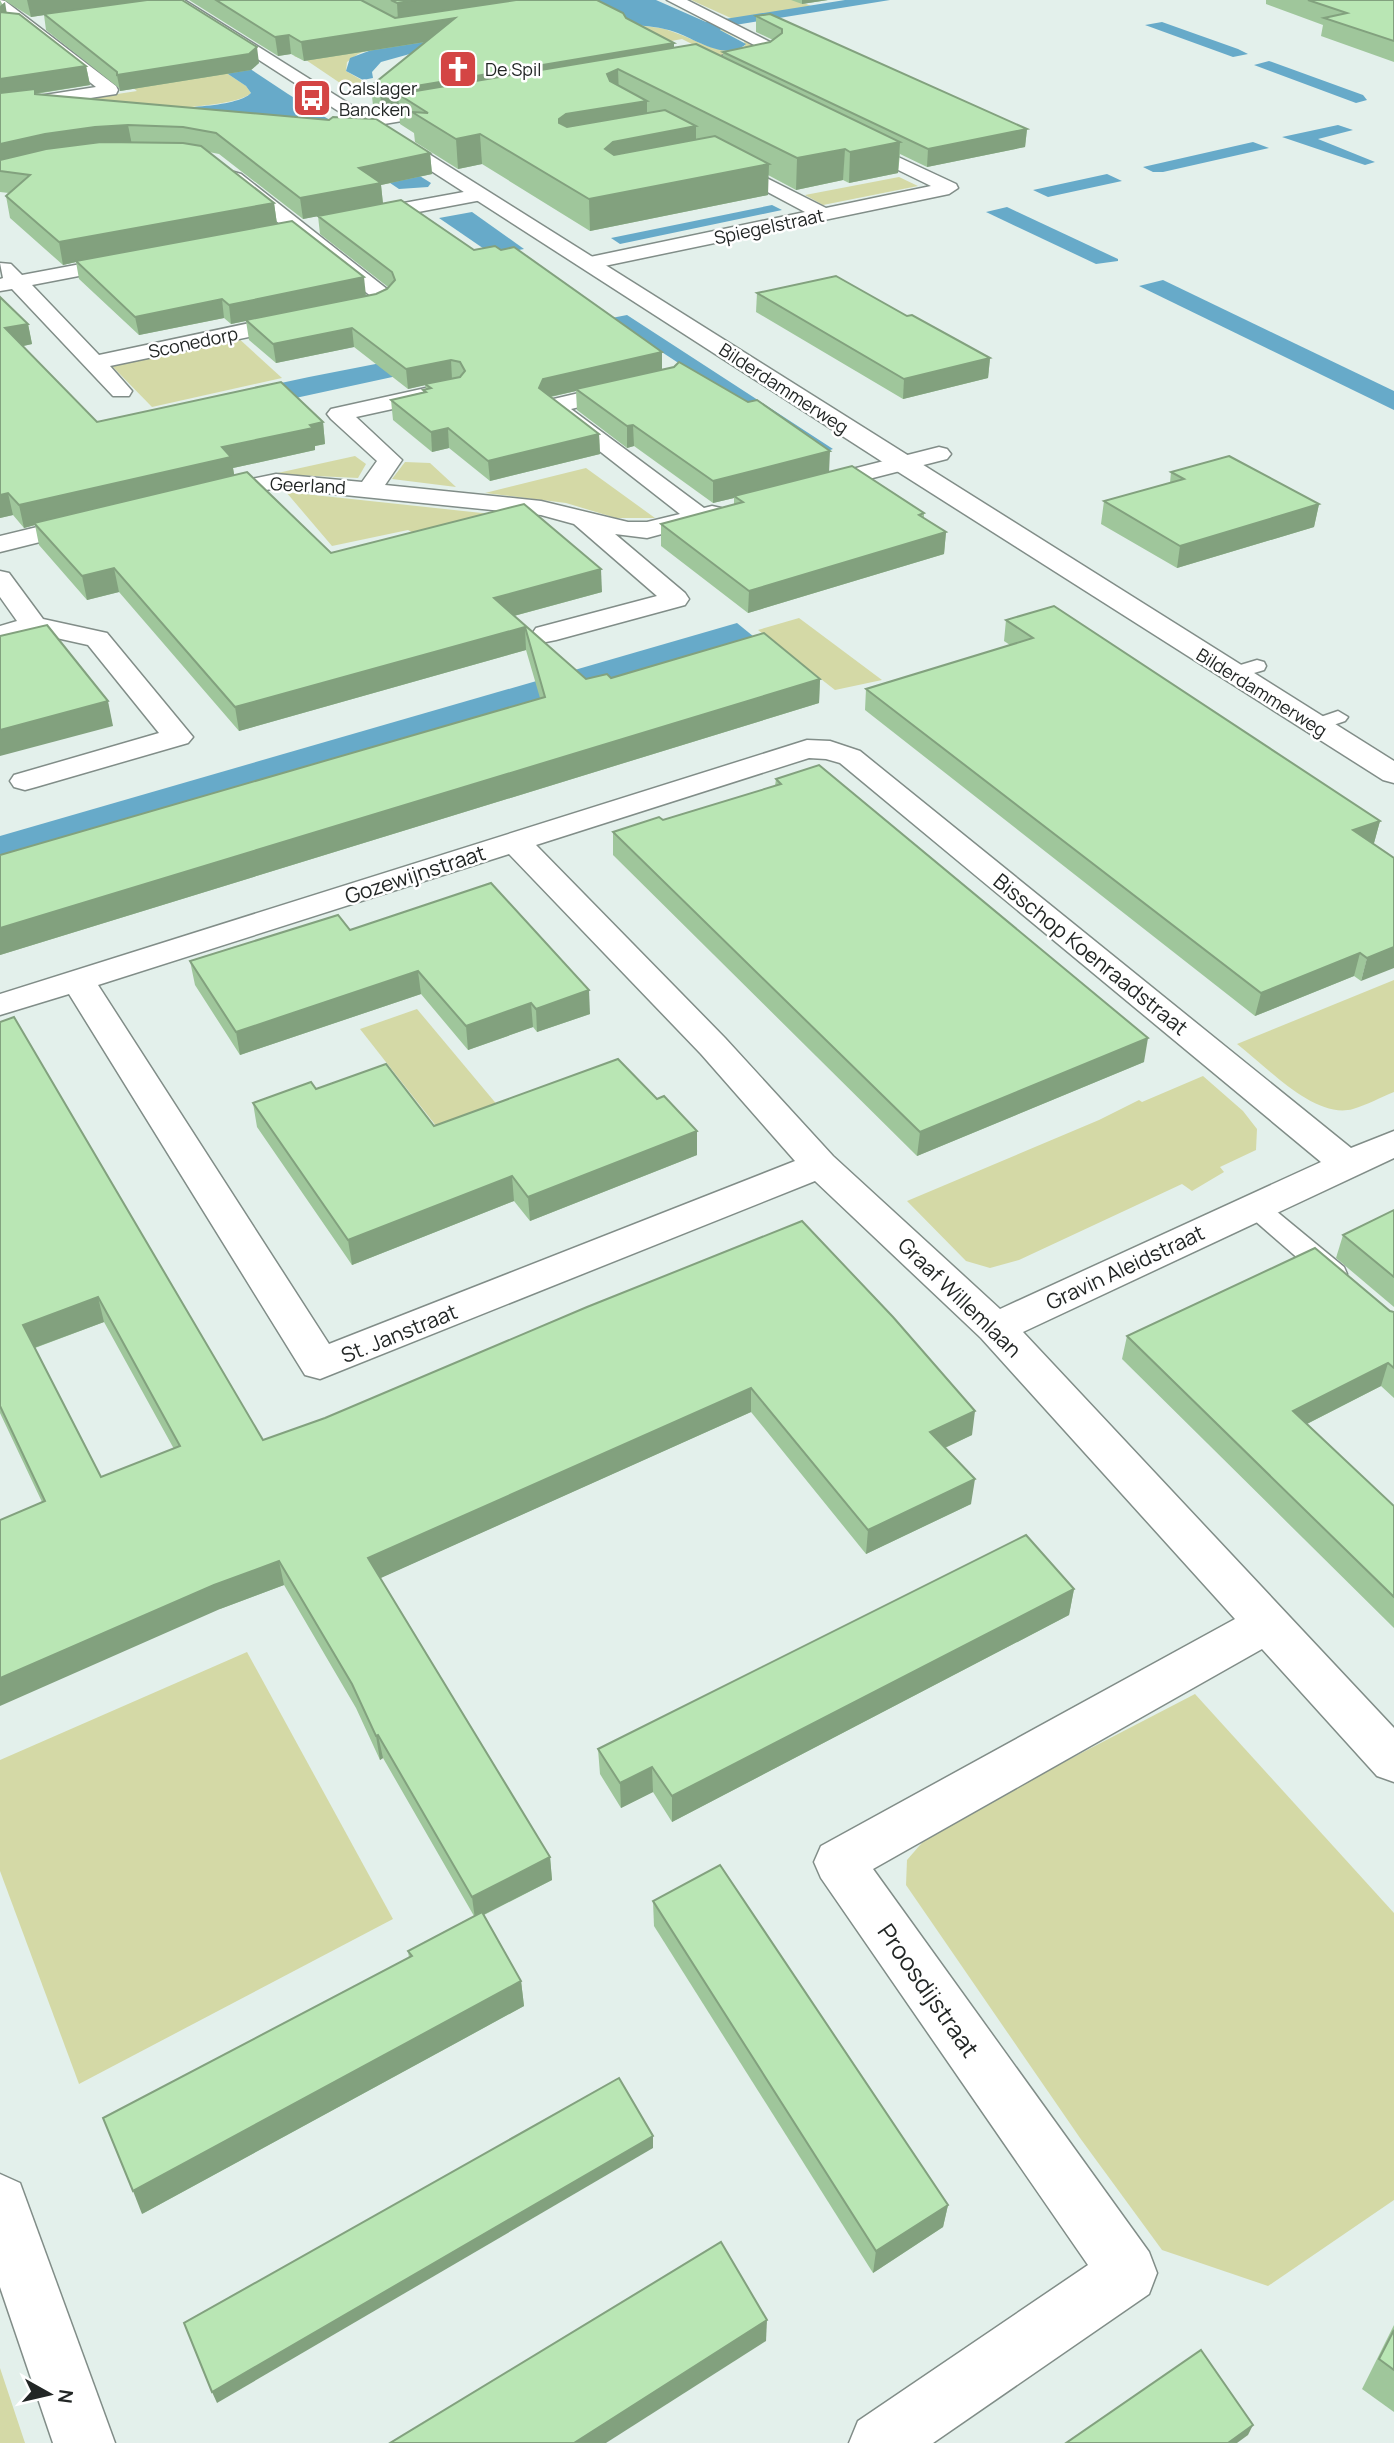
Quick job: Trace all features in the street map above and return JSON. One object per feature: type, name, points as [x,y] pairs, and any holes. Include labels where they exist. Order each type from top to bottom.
[{"type":"street","points":[[675,0],[772,47],[763,53],[711,63]]},
{"type":"street","name":"Bilderdammerweg","points":[[175,2],[590,263],[900,463],[1327,721],[1394,774]]},
{"type":"street","points":[[0,4],[110,90],[0,107]]},
{"type":"street","points":[[5,28],[55,21]]},
{"type":"street","points":[[366,122],[464,106]]},
{"type":"street","name":"Spiegelstraat","points":[[590,263],[948,188],[836,133]]},
{"type":"street","points":[[712,158],[823,214]]},
{"type":"street","points":[[221,167],[298,228]]},
{"type":"street","points":[[344,219],[480,195]]},
{"type":"street","points":[[271,233],[320,224]]},
{"type":"street","name":"Sconedorp","points":[[95,363],[377,304],[385,297],[298,228]]},
{"type":"street","points":[[9,284],[152,256]]},
{"type":"street","points":[[0,264],[9,284],[95,363],[121,391]]},
{"type":"street","points":[[653,382],[553,406],[699,516]]},
{"type":"street","name":"Geerland","points":[[370,489],[390,460],[339,414],[453,389]]},
{"type":"street","points":[[794,491],[939,454]]},
{"type":"street","name":"Geerland","points":[[184,500],[262,482],[370,489],[541,508],[628,530],[647,530],[730,508]]},
{"type":"street","points":[[0,544],[105,519]]},
{"type":"street","name":"Geerland","points":[[546,634],[676,599],[582,520]]},
{"type":"street","points":[[0,579],[34,625]]},
{"type":"street","points":[[0,634],[34,625],[97,639],[177,737],[25,780]]},
{"type":"street","name":"Gozewijnstraat","points":[[0,1005],[807,749],[830,750]]},
{"type":"street","name":"Bisschop Koenraadstraat","points":[[830,750],[850,757],[1348,1165]]},
{"type":"street","name":"Graaf Willemlaan","points":[[516,842],[713,1046],[820,1165],[995,1328],[1394,1761]]},
{"type":"street","name":"St. Janstraat","points":[[78,981],[320,1364],[820,1165]]},
{"type":"street","name":"Gravin Aleidstraat","points":[[995,1328],[1394,1143]]},
{"type":"street","name":"Proosdijstraat","points":[[880,2443],[1128,2273],[839,1862],[1267,1624]]},
{"type":"street","points":[[0,2203],[84,2443]]},
{"type":"lane","points":[[1255,1207],[1354,1291]]},
{"type":"green space","points":[[691,0],[797,0],[811,6],[733,19]]},
{"type":"green space","points":[[632,25],[665,29],[718,49],[745,46],[744,41],[720,30],[723,27],[761,44],[754,51],[718,57],[682,39],[666,42]]},
{"type":"green space","points":[[394,40],[358,54],[347,62],[346,71],[365,82],[343,85],[306,60],[313,56],[294,56]]},
{"type":"green space","points":[[216,66],[246,86],[251,93],[236,100],[173,108],[0,112],[137,91],[127,83]]},
{"type":"green space","points":[[899,177],[918,186],[823,205],[805,195]]},
{"type":"green space","points":[[236,336],[282,378],[152,407],[109,363]]},
{"type":"green space","points":[[355,456],[366,464],[358,478],[273,474]]},
{"type":"green space","points":[[405,462],[430,463],[456,487],[392,479]]},
{"type":"green space","points":[[586,468],[655,518],[616,518],[566,503],[485,493]]},
{"type":"green space","points":[[286,492],[538,519],[434,544],[408,530],[332,546]]},
{"type":"green space","points":[[799,618],[882,680],[835,690],[758,630]]},
{"type":"green space","points":[[1394,980],[1394,1092],[1363,1105],[1338,1110],[1323,1107],[1292,1089],[1237,1044]]},
{"type":"green space","points":[[417,1009],[504,1113],[444,1136],[360,1029]]},
{"type":"green space","points":[[1203,1076],[1243,1111],[1257,1129],[1256,1150],[1220,1167],[1224,1172],[1192,1191],[1182,1184],[1019,1260],[990,1268],[966,1261],[907,1201],[1099,1120],[1139,1100],[1142,1102]]},
{"type":"green space","points":[[247,1652],[393,1919],[79,2084],[0,1871],[0,1760]]},
{"type":"green space","points":[[1195,1694],[1394,1913],[1394,2200],[1268,2286],[1162,2250],[1080,2138],[906,1885],[907,1860],[933,1830]]},
{"type":"green space","points":[[0,2368],[25,2443],[0,2443]]},
{"type":"water","points":[[590,0],[656,0],[706,22],[845,0],[890,0],[723,27],[720,30],[746,44],[730,51],[711,47],[670,30],[632,25],[424,50],[381,62],[372,72],[373,78],[363,80],[346,71],[350,58],[377,48]]},
{"type":"water","points":[[161,10],[288,94],[431,183],[428,187],[399,189],[308,128],[148,109],[232,102],[251,93],[246,86],[216,66]]},
{"type":"water","points":[[1162,22],[1248,54],[1233,57],[1145,25]]},
{"type":"water","points":[[1269,61],[1363,95],[1367,100],[1356,103],[1254,65]]},
{"type":"water","points":[[1338,125],[1353,130],[1318,139],[1375,162],[1365,165],[1282,137]]},
{"type":"water","points":[[1253,142],[1269,148],[1163,172],[1153,172],[1143,167]]},
{"type":"water","points":[[1107,174],[1122,181],[1048,197],[1033,190]]},
{"type":"water","points":[[772,205],[782,210],[620,244],[611,238]]},
{"type":"water","points":[[1007,207],[1118,261],[1096,264],[986,212]]},
{"type":"water","points":[[472,212],[524,249],[493,255],[439,218]]},
{"type":"water","points":[[1163,280],[1394,391],[1394,410],[1139,286]]},
{"type":"water","points":[[627,315],[833,449],[818,454],[631,332],[619,328],[0,462],[0,443],[309,377]]},
{"type":"water","points":[[737,623],[759,641],[0,860],[0,836]]},
{"type":"building","points":[[147,0],[182,0],[257,47],[249,54],[117,75],[117,72],[44,14]]},
{"type":"building","points":[[216,0],[361,0],[395,18],[516,0],[597,0],[674,43],[380,92],[371,86],[455,18],[301,42],[289,35],[275,37]]},
{"type":"building","points":[[391,0],[416,0],[397,3]]},
{"type":"building","points":[[1308,0],[1394,0],[1394,41],[1324,18],[1347,13]]},
{"type":"building","points":[[0,12],[19,14],[86,66],[0,79]]},
{"type":"building","points":[[770,14],[1027,129],[928,149],[723,52],[770,42],[782,33],[782,29],[756,16]]},
{"type":"building","points":[[696,44],[900,142],[850,152],[845,149],[797,158],[618,69],[607,74],[610,81],[647,101],[566,114],[559,119],[559,123],[567,127],[665,110],[696,126],[613,142],[605,149],[614,155],[715,136],[769,164],[589,199],[480,134],[456,139],[412,112],[428,113],[398,94]]},
{"type":"building","points":[[35,89],[35,94],[329,120],[333,117],[376,119],[430,153],[359,168],[381,183],[300,198],[216,133],[183,127],[95,127],[0,144],[0,93]]},
{"type":"building","points":[[101,142],[183,143],[201,146],[274,203],[59,242],[6,196],[30,175],[0,171],[0,160],[46,149]]},
{"type":"building","points":[[401,200],[474,250],[495,246],[501,250],[514,247],[662,352],[543,379],[539,388],[599,434],[488,461],[448,428],[431,432],[391,400],[426,392],[423,390],[431,388],[425,384],[460,377],[465,371],[460,362],[451,360],[406,369],[352,328],[273,344],[246,320],[376,294],[387,289],[395,280],[392,272],[318,216]]},
{"type":"building","points":[[292,221],[364,277],[229,305],[222,299],[135,317],[76,261]]},
{"type":"building","points":[[836,276],[990,358],[904,379],[757,293]]},
{"type":"building","points":[[0,297],[28,324],[5,328],[97,422],[281,382],[323,422],[310,425],[313,428],[222,447],[231,457],[19,505],[8,493],[0,495]]},
{"type":"building","points":[[679,362],[748,402],[757,400],[830,451],[713,481],[633,425],[627,426],[576,389],[674,367]]},
{"type":"building","points":[[1229,456],[1319,504],[1180,546],[1104,501],[1184,479],[1171,472]]},
{"type":"building","points":[[852,466],[924,513],[919,515],[946,532],[749,591],[661,524],[743,502],[734,496]]},
{"type":"building","points":[[247,472],[331,553],[524,504],[601,569],[494,598],[586,679],[607,674],[611,678],[764,633],[820,679],[0,928],[0,855],[545,697],[525,627],[235,707],[114,568],[82,576],[34,523]]},
{"type":"building","points":[[1054,606],[1380,821],[1353,830],[1394,858],[1394,947],[1367,958],[1360,953],[1261,993],[866,689],[1033,638],[1006,620]]},
{"type":"building","points":[[47,625],[108,701],[0,730],[0,636]]},
{"type":"building","points":[[819,765],[1148,1038],[920,1132],[613,832],[659,817],[663,820],[781,784],[776,779]]},
{"type":"building","points":[[491,883],[589,990],[536,1009],[531,1003],[466,1026],[418,971],[236,1032],[190,961],[338,915],[350,930]]},
{"type":"building","points":[[14,1017],[263,1440],[325,1418],[587,1307],[802,1221],[893,1317],[975,1411],[930,1432],[975,1479],[868,1530],[751,1388],[368,1558],[550,1857],[472,1897],[378,1735],[376,1736],[352,1684],[279,1561],[214,1585],[0,1678],[0,1520],[45,1501],[0,1406],[0,1022]],"holes":[[[98,1297],[180,1446],[101,1477],[23,1325]]]},
{"type":"building","points":[[618,1059],[657,1099],[664,1096],[697,1131],[528,1197],[512,1176],[348,1240],[253,1103],[311,1082],[316,1089],[386,1064],[434,1126]]},
{"type":"building","points":[[1394,1210],[1394,1277],[1343,1235]]},
{"type":"building","points":[[1315,1248],[1394,1312],[1394,1368],[1388,1363],[1293,1411],[1394,1506],[1394,1597],[1127,1336]]},
{"type":"building","points":[[1026,1535],[1074,1589],[672,1796],[652,1767],[620,1783],[598,1749]]},
{"type":"building","points":[[720,1865],[948,2205],[876,2251],[653,1901]]},
{"type":"building","points":[[482,1912],[521,1981],[133,2191],[103,2118],[412,1956],[408,1951]]},
{"type":"building","points":[[619,2078],[653,2136],[212,2392],[184,2323]]},
{"type":"building","points":[[721,2242],[767,2320],[574,2443],[390,2443]]},
{"type":"building","points":[[1394,2330],[1394,2370],[1379,2359]]},
{"type":"building","points":[[1201,2350],[1253,2425],[1228,2443],[1066,2443]]},
{"type":"place","name":"De Spil","points":[[458,69]]},
{"type":"place","name":"Calslager Bancken","points":[[312,98]]}]
